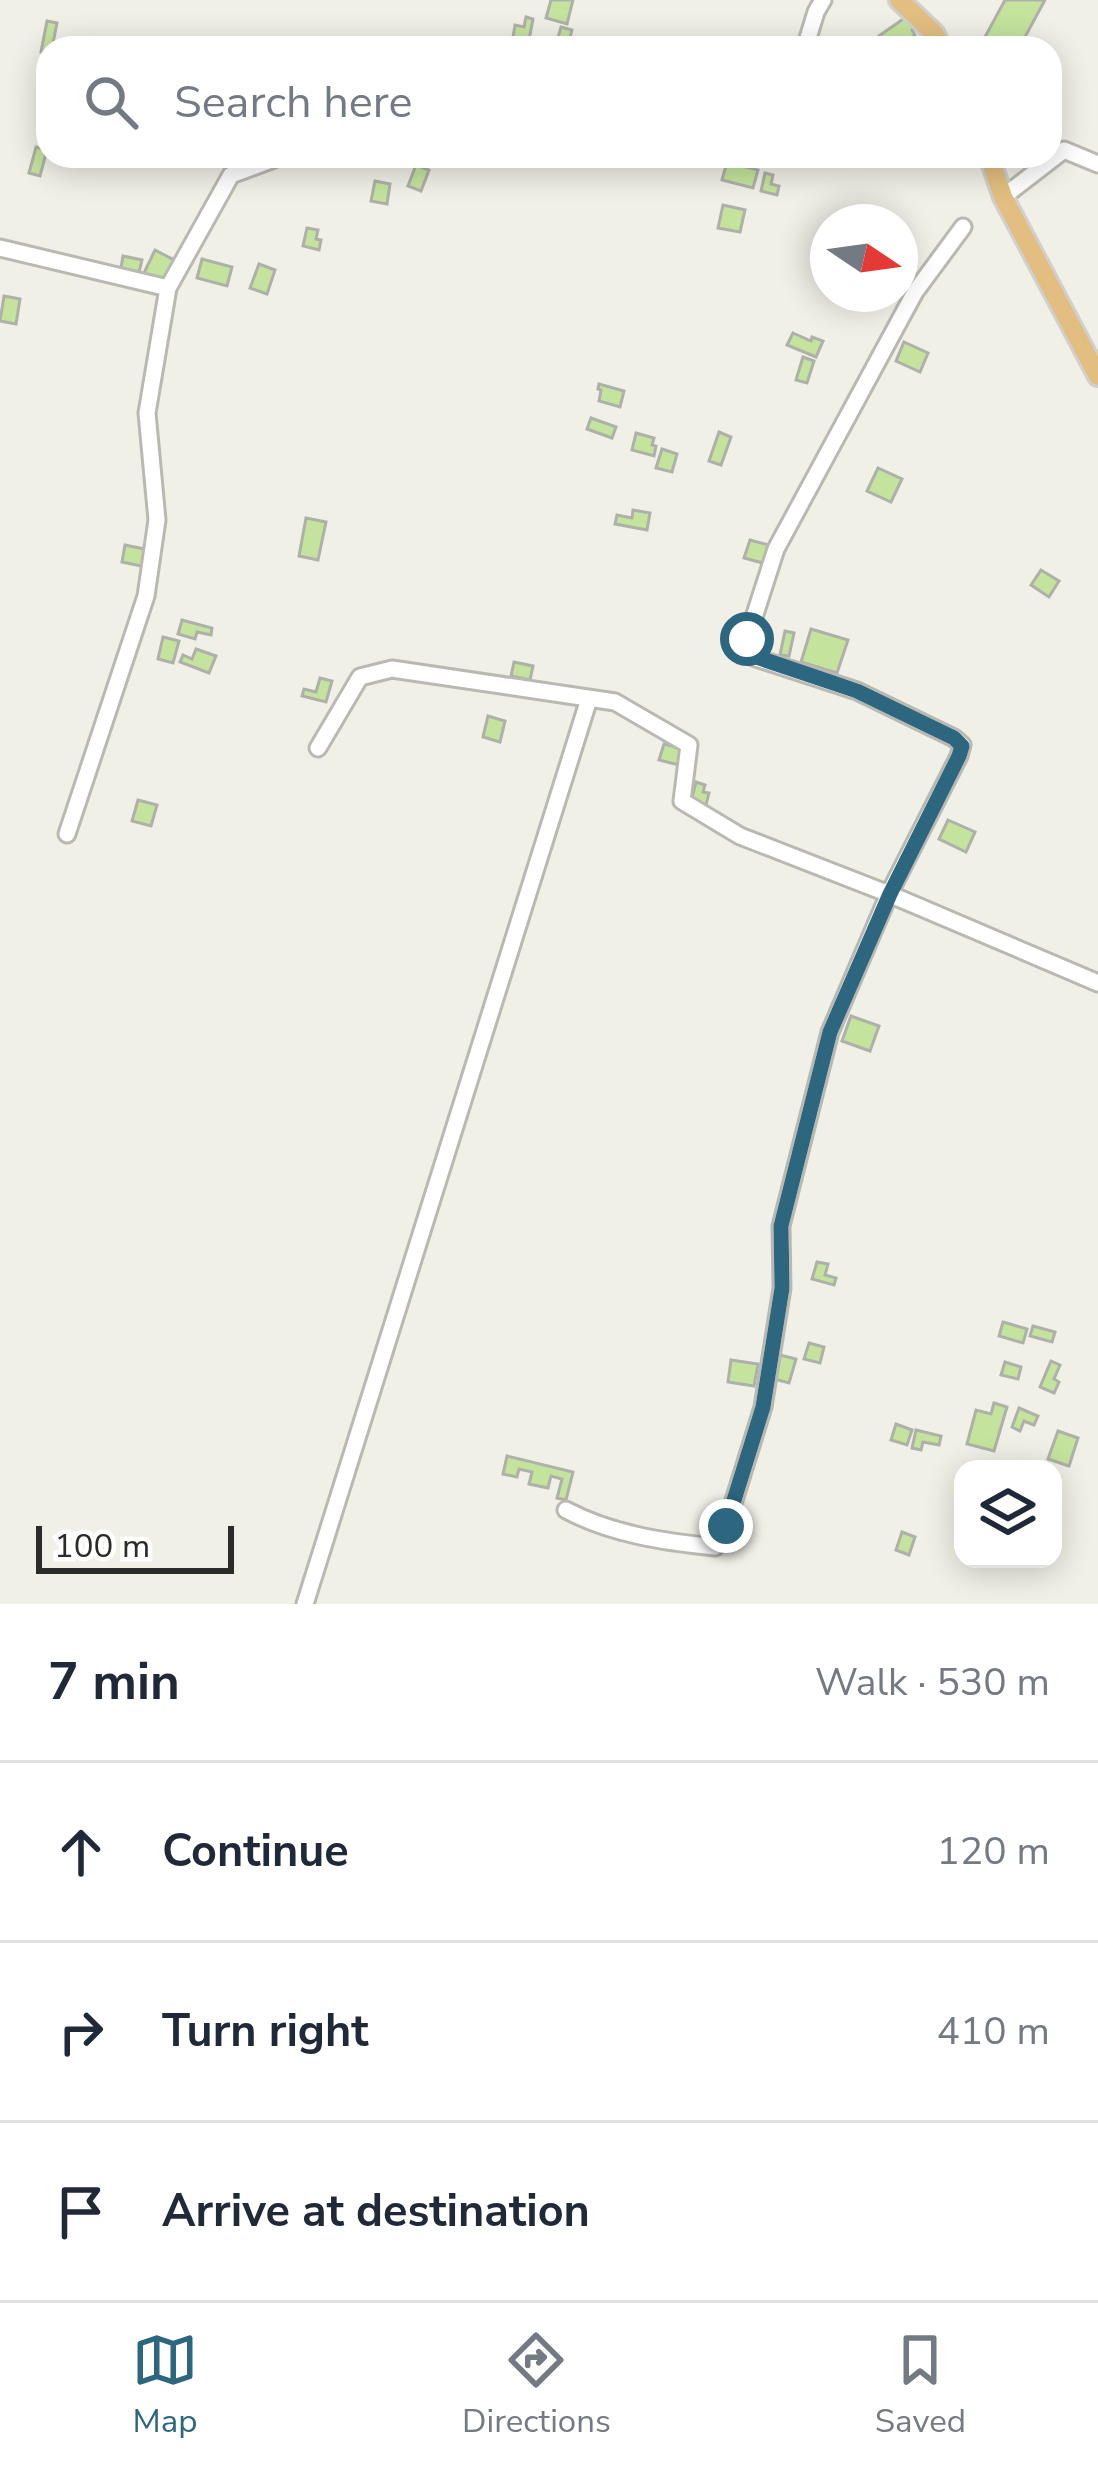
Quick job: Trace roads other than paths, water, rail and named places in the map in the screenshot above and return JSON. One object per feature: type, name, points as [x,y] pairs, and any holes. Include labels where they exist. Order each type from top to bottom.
[{"type":"main road","points":[[898,0],[935,36]]},
{"type":"main road","points":[[993,168],[1003,197],[1098,376]]},
{"type":"street","points":[[810,36],[823,0]]},
{"type":"street","points":[[1062,152],[1098,164]]},
{"type":"street","points":[[67,835],[146,596],[157,520],[147,413],[169,289],[231,175],[250,168]]},
{"type":"street","points":[[1003,197],[1041,168]]},
{"type":"street","points":[[566,1510],[587,1521],[661,1541],[715,1547],[763,1407],[782,1288],[781,1226],[830,1032],[962,746],[857,691],[753,656],[747,639],[776,549],[915,292],[963,227]]},
{"type":"street","points":[[0,248],[169,289]]},
{"type":"street","points":[[317,748],[360,676],[392,668],[615,703],[689,745],[682,801],[740,836],[1098,982]]},
{"type":"street","points":[[305,1604],[589,699]]}]
